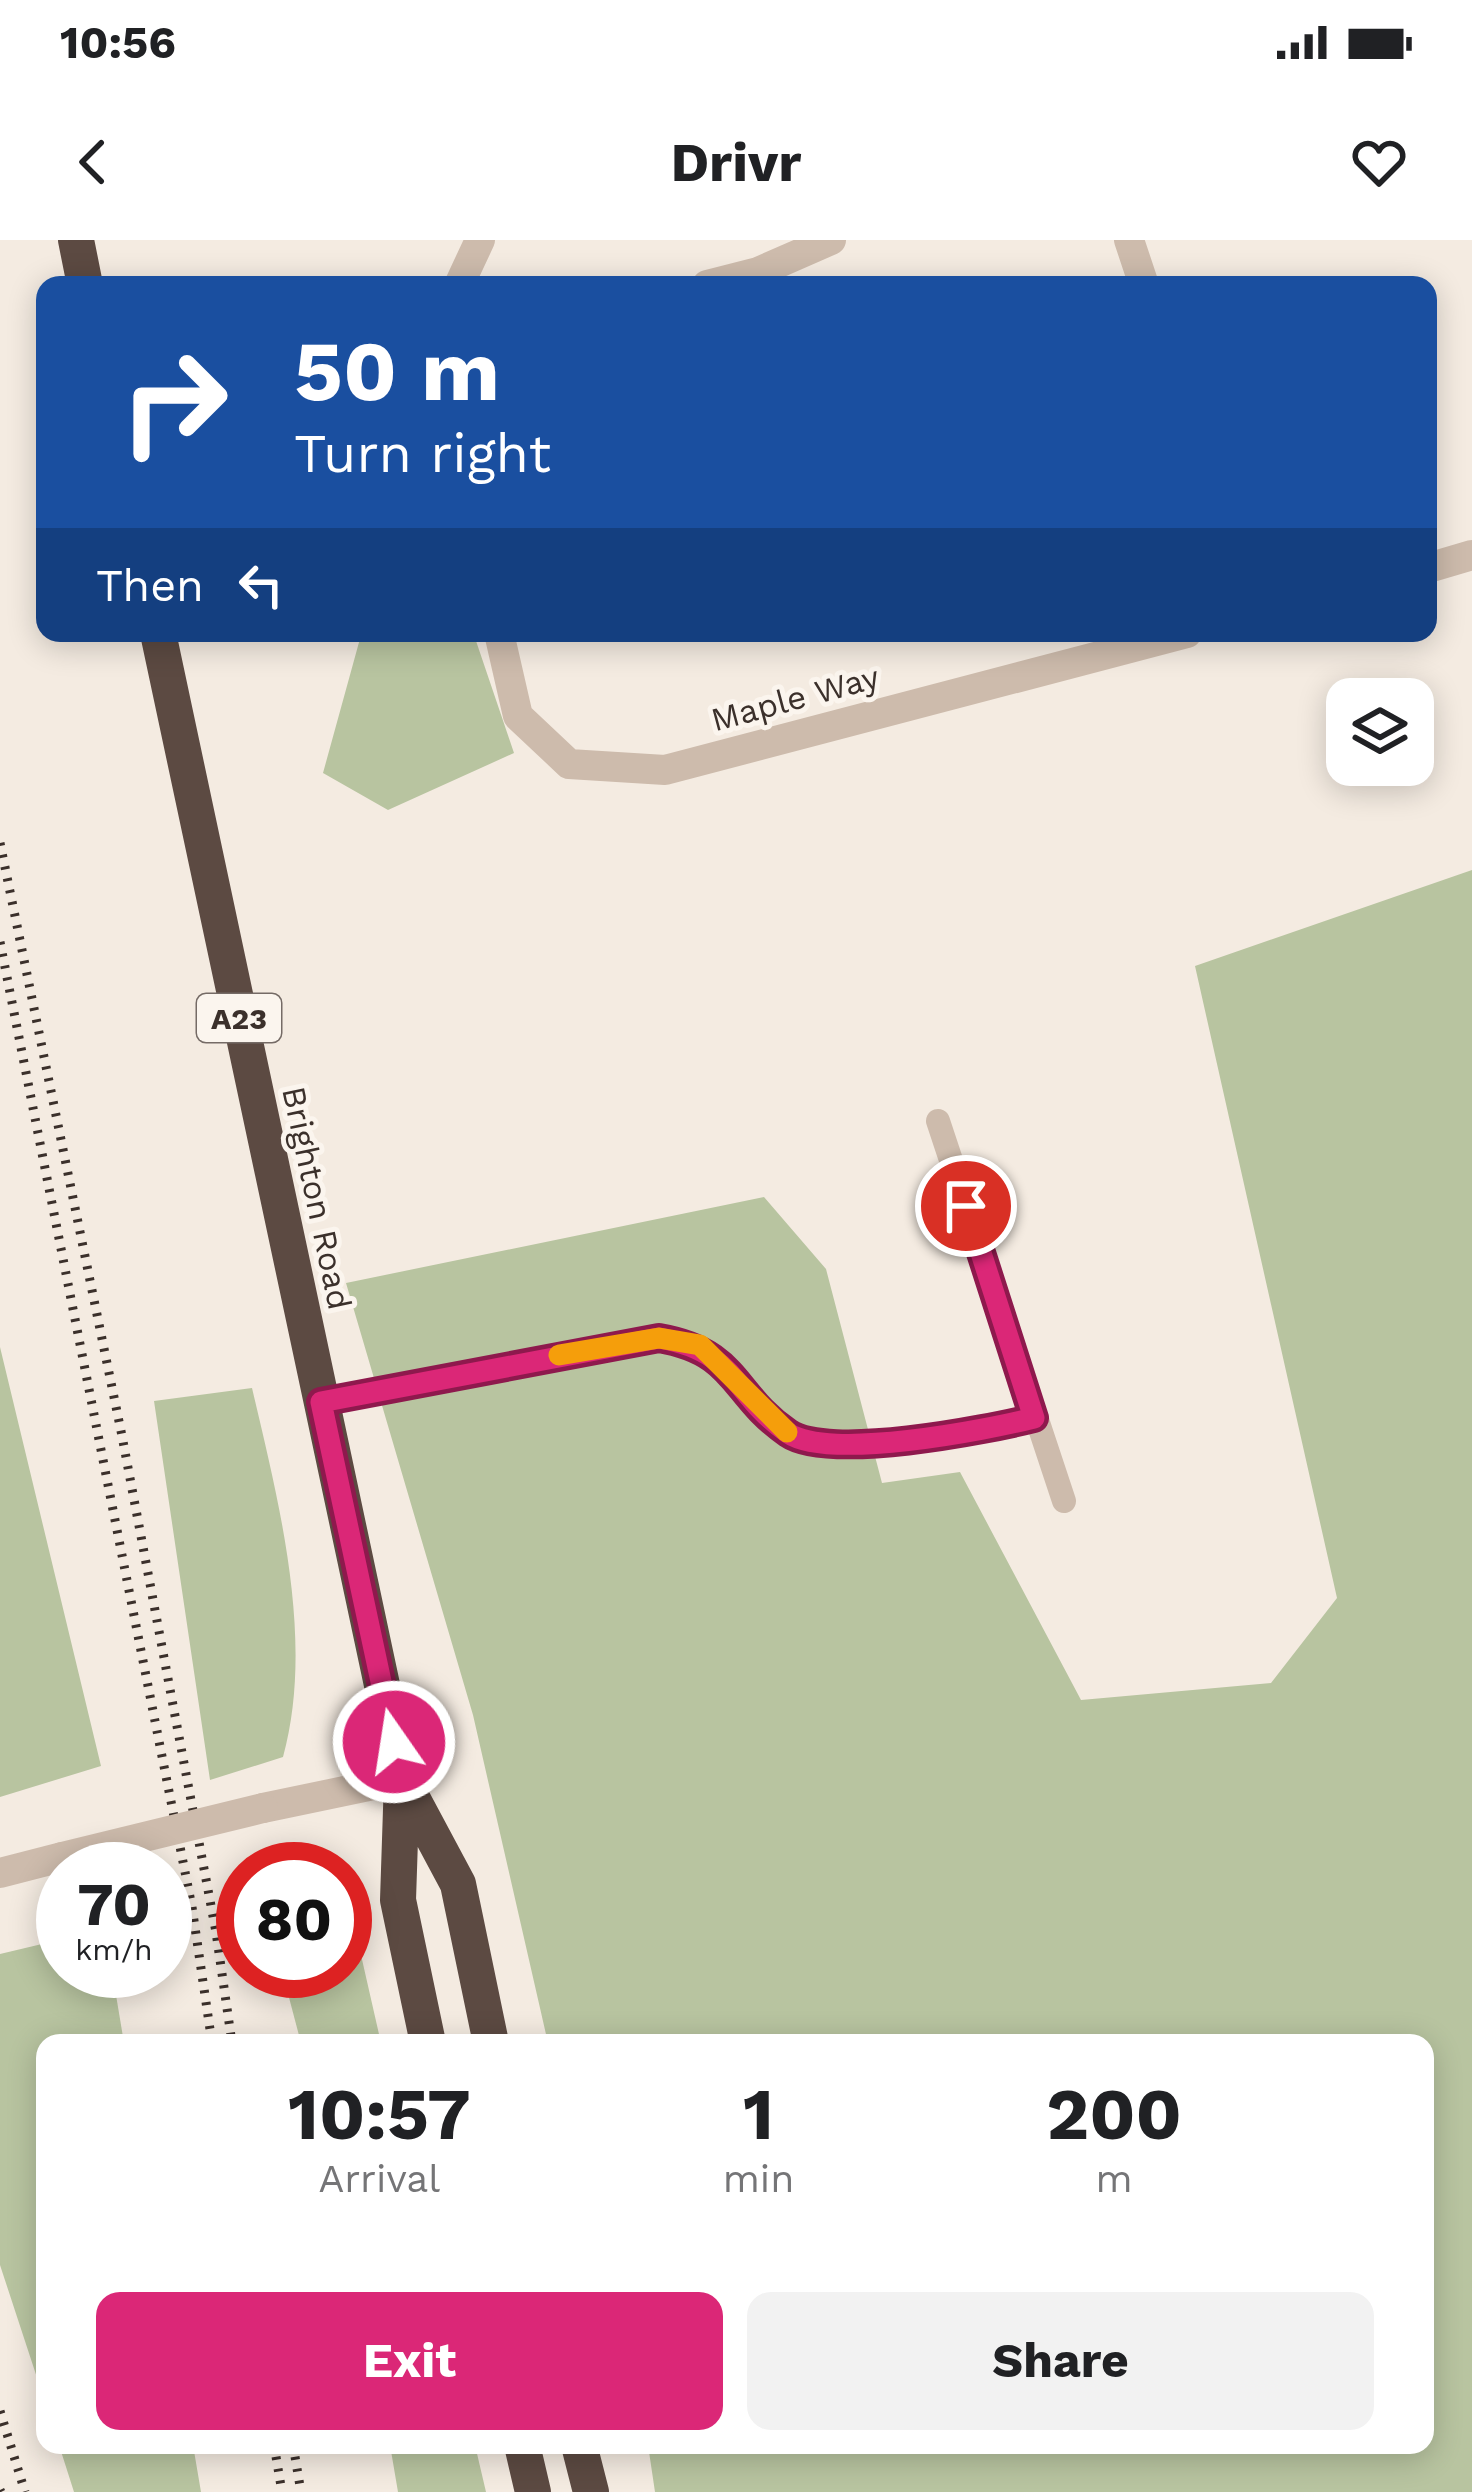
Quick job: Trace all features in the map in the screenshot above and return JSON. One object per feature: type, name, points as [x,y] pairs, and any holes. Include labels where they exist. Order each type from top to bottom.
[{"type":"highway","points":[[76,240],[84,276]]},
{"type":"highway","name":"Brighton Road","points":[[160,642],[402,1780],[398,1900],[426,2034]]},
{"type":"highway","name":"Brighton Road","points":[[402,1780],[458,1884],[488,2034]]},
{"type":"highway","points":[[524,2454],[533,2492]]},
{"type":"highway","points":[[582,2454],[591,2492]]},
{"type":"street","points":[[463,276],[480,240]]},
{"type":"street","points":[[742,276],[832,240]]},
{"type":"street","points":[[1129,240],[1141,276]]},
{"type":"street","points":[[1437,565],[1472,555]]},
{"type":"street","name":"Maple Way","points":[[501,642],[518,716],[569,764],[665,770],[1153,642]]},
{"type":"street","points":[[0,1873],[263,1808],[402,1780]]},
{"type":"lane","points":[[938,1121],[1064,1502]]},
{"type":"lane","points":[[321,1402],[659,1338],[700,1345],[790,1436],[823,1445],[971,1434],[1034,1418]]},
{"type":"green space","points":[[359,642],[476,642],[514,753],[388,810],[323,773]]},
{"type":"green space","points":[[1472,870],[1472,2492],[655,2492],[649,2454],[1434,2454],[1434,2034],[546,2034],[473,1715],[346,1283],[764,1197],[826,1269],[882,1483],[960,1472],[1081,1700],[1271,1683],[1337,1598],[1195,966]]},
{"type":"green space","points":[[0,1347],[101,1766],[0,1797]]},
{"type":"green space","points":[[252,1388],[290,1572],[295,1667],[292,1713],[283,1757],[210,1780],[154,1401]]},
{"type":"green space","points":[[36,1945],[36,1998],[116,1998],[122,2034],[36,2034],[36,2375],[0,2265],[0,1954]]},
{"type":"green space","points":[[289,1998],[371,1998],[379,2034],[299,2034]]},
{"type":"green space","points":[[62,2454],[195,2454],[201,2492],[74,2492]]},
{"type":"green space","points":[[392,2454],[477,2454],[486,2492],[398,2492]]},
{"type":"railway","points":[[0,843],[122,1436],[216,1932],[231,2034]]},
{"type":"railway","points":[[0,942],[192,1907],[211,2034]]},
{"type":"railway","points":[[0,2411],[25,2492]]},
{"type":"railway","points":[[276,2454],[282,2492]]},
{"type":"railway","points":[[295,2454],[301,2492]]},
{"type":"slow traffic","points":[[559,1355],[659,1338],[700,1345],[787,1432]]},
{"type":"route","points":[[394,1742],[321,1402],[428,1378],[659,1338],[700,1345],[790,1436],[823,1445],[971,1434],[1034,1418],[966,1206]]}]
